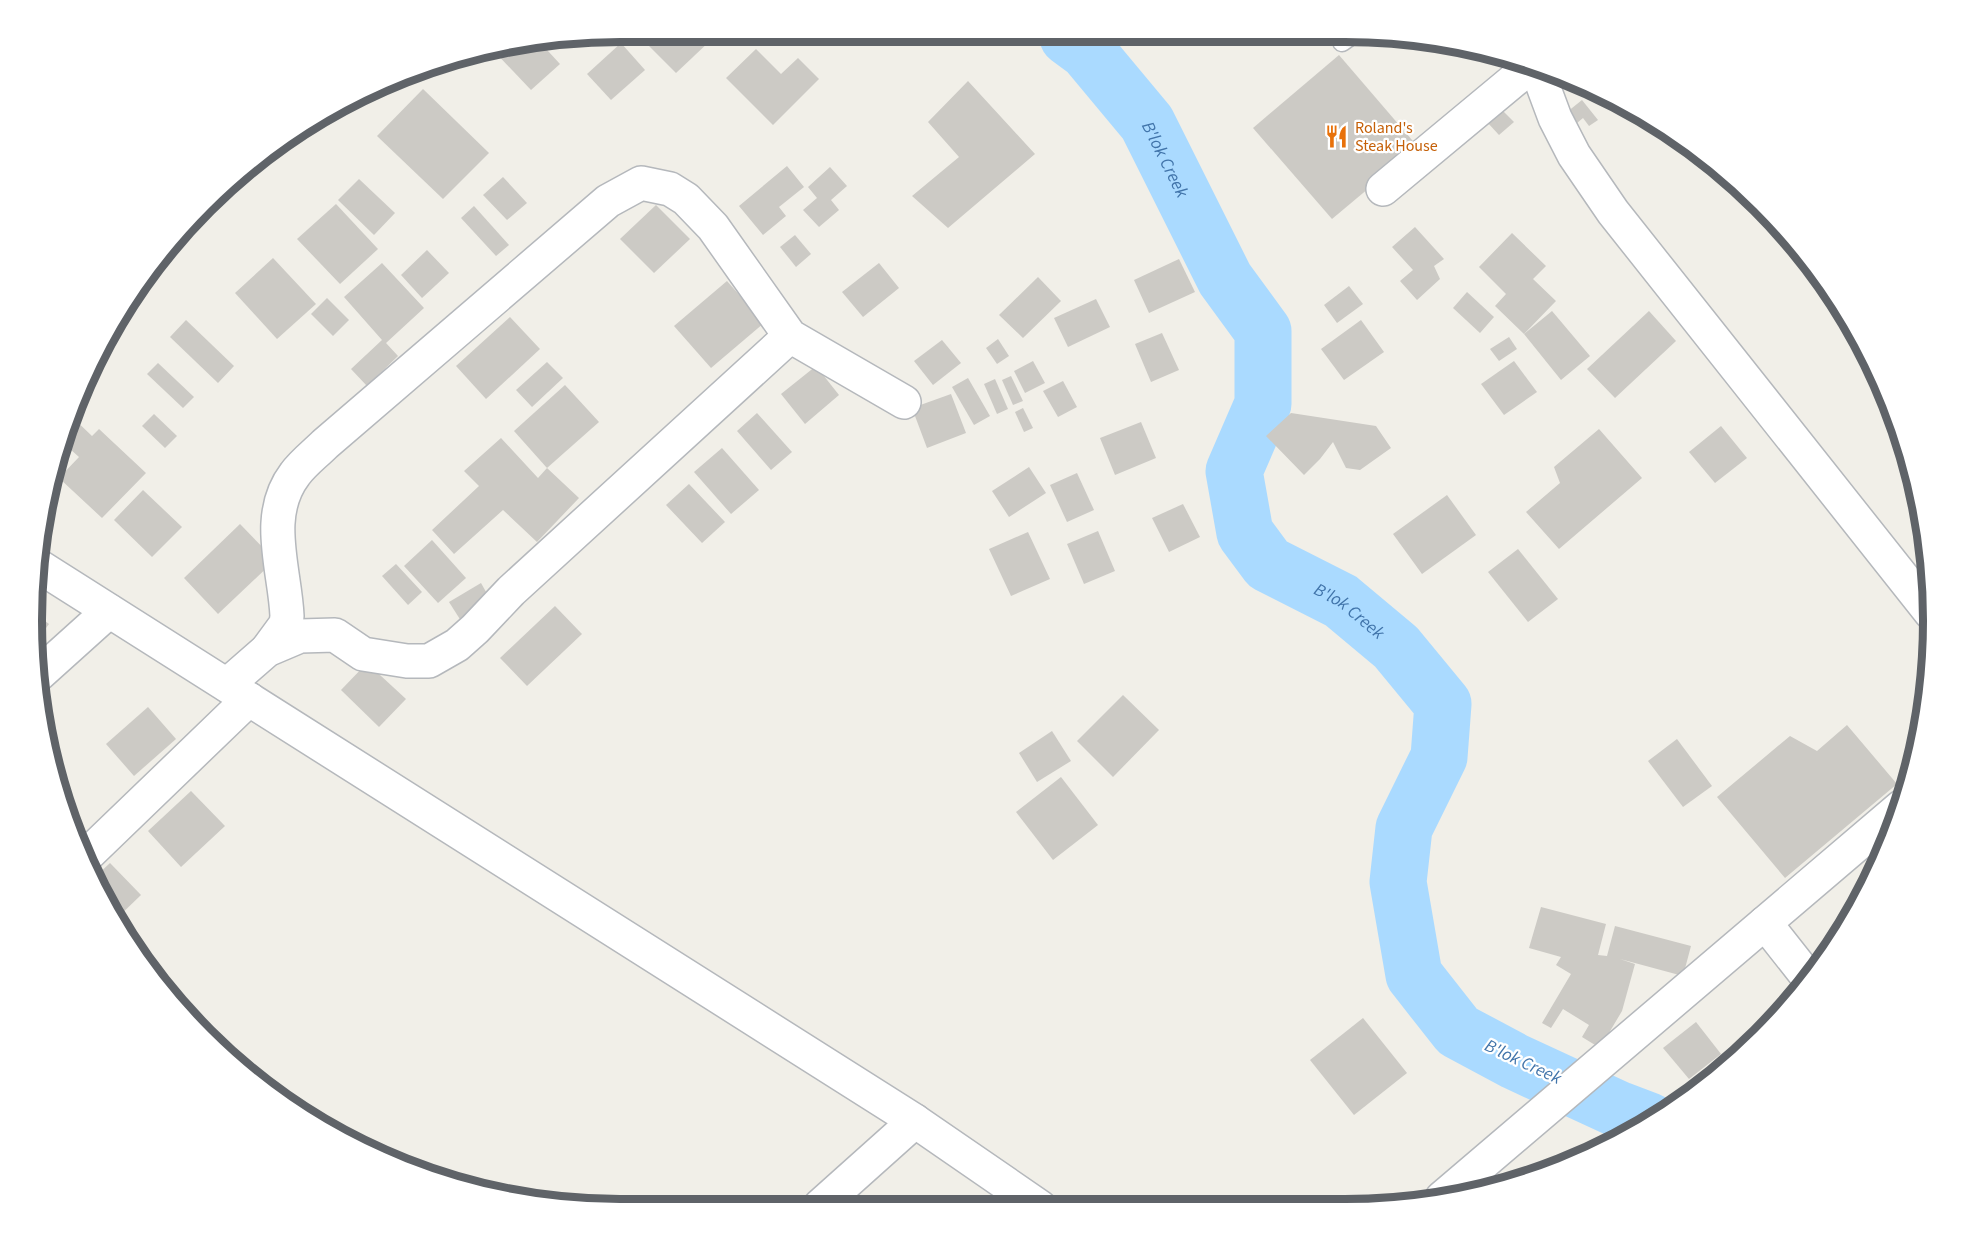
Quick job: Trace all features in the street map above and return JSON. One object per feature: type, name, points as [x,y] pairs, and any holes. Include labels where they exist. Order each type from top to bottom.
[{"type":"street","points":[[1383,189],[1525,71]]},
{"type":"street","points":[[1540,76],[1555,118],[1574,154],[1612,212],[1923,602]]},
{"type":"street","points":[[90,851],[238,692],[286,624],[276,525],[282,496],[295,474],[325,444],[608,201],[641,183],[670,189],[686,199],[713,227],[790,336],[904,402]]},
{"type":"street","points":[[267,650],[300,636],[335,635],[363,654],[407,661],[429,661],[475,629],[512,591],[790,336]]},
{"type":"street","points":[[44,570],[915,1121],[1028,1199]]},
{"type":"street","points":[[44,669],[109,611]]},
{"type":"street","points":[[1453,1189],[1887,819]]},
{"type":"street","points":[[1765,924],[1804,972]]},
{"type":"street","points":[[828,1199],[915,1121]]},
{"type":"building","points":[[645,42],[709,42],[676,73]]},
{"type":"building","points":[[621,43],[645,70],[611,100],[587,74]]},
{"type":"building","points":[[544,47],[560,64],[531,90],[498,55]]},
{"type":"building","points":[[756,49],[781,74],[798,58],[819,79],[773,125],[726,78]]},
{"type":"building","points":[[1339,55],[1418,147],[1332,219],[1253,128]]},
{"type":"building","points":[[968,81],[1035,154],[948,228],[912,196],[959,157],[928,122]]},
{"type":"building","points":[[423,89],[489,153],[443,199],[377,136]]},
{"type":"building","points":[[1582,100],[1598,120],[1589,126],[1583,118],[1577,123],[1567,112]]},
{"type":"building","points":[[1501,109],[1514,122],[1499,135],[1487,122]]},
{"type":"building","points":[[787,166],[804,187],[779,207],[786,216],[763,235],[739,206]]},
{"type":"building","points":[[830,167],[847,186],[831,200],[839,210],[819,227],[803,210],[817,198],[808,187]]},
{"type":"building","points":[[503,177],[527,203],[507,220],[483,195]]},
{"type":"building","points":[[359,179],[395,213],[374,235],[338,200]]},
{"type":"building","points":[[336,204],[378,249],[340,284],[297,239]]},
{"type":"building","points":[[656,205],[690,239],[654,273],[620,239]]},
{"type":"building","points":[[474,206],[509,245],[496,256],[461,218]]},
{"type":"building","points":[[1415,227],[1444,259],[1434,266],[1440,279],[1417,300],[1400,281],[1413,270],[1392,247]]},
{"type":"building","points":[[1512,233],[1546,266],[1533,279],[1556,301],[1524,334],[1495,306],[1506,294],[1479,267]]},
{"type":"building","points":[[795,235],[811,254],[796,267],[780,247]]},
{"type":"building","points":[[427,250],[449,273],[422,298],[401,275]]},
{"type":"building","points":[[273,258],[316,304],[277,339],[235,293]]},
{"type":"building","points":[[1179,259],[1195,292],[1149,313],[1134,280]]},
{"type":"building","points":[[382,263],[424,308],[386,343],[398,356],[367,386],[351,369],[382,340],[344,297]]},
{"type":"building","points":[[879,263],[899,288],[863,317],[842,292]]},
{"type":"building","points":[[1038,277],[1061,301],[1023,338],[999,315]]},
{"type":"building","points":[[727,281],[764,323],[711,368],[674,326]]},
{"type":"building","points":[[1349,286],[1363,304],[1337,323],[1324,305]]},
{"type":"building","points":[[1467,292],[1494,317],[1480,333],[1453,308]]},
{"type":"building","points":[[327,298],[349,320],[333,336],[311,314]]},
{"type":"building","points":[[1096,299],[1110,327],[1068,347],[1054,318]]},
{"type":"building","points":[[1552,311],[1590,356],[1561,380],[1524,334]]},
{"type":"building","points":[[1649,311],[1676,341],[1615,398],[1587,369]]},
{"type":"building","points":[[510,317],[540,349],[486,399],[456,366]]},
{"type":"building","points":[[186,320],[234,366],[218,383],[170,337]]},
{"type":"building","points":[[1361,320],[1384,352],[1344,380],[1321,349]]},
{"type":"building","points":[[1162,333],[1179,370],[1151,382],[1135,344]]},
{"type":"building","points":[[1509,337],[1517,349],[1499,361],[1490,349]]},
{"type":"building","points":[[998,339],[1009,356],[997,364],[986,348]]},
{"type":"building","points":[[942,340],[961,363],[933,385],[914,361]]},
{"type":"building","points":[[1033,361],[1045,383],[1025,393],[1014,371]]},
{"type":"building","points":[[1514,361],[1537,392],[1504,415],[1481,384]]},
{"type":"building","points":[[547,362],[563,378],[532,407],[516,390]]},
{"type":"building","points":[[158,363],[194,397],[183,408],[147,374]]},
{"type":"building","points":[[816,366],[839,395],[805,424],[781,394]]},
{"type":"building","points":[[1011,376],[1023,401],[1013,405],[1002,380]]},
{"type":"building","points":[[968,378],[990,416],[974,425],[952,387]]},
{"type":"building","points":[[995,379],[1008,409],[997,414],[984,384]]},
{"type":"building","points":[[1063,381],[1077,407],[1058,417],[1043,391]]},
{"type":"building","points":[[565,385],[599,422],[547,468],[514,431]]},
{"type":"building","points":[[951,394],[966,433],[927,448],[912,408]]},
{"type":"building","points":[[1023,408],[1033,428],[1024,432],[1015,412]]},
{"type":"building","points":[[757,413],[792,452],[771,470],[737,431]]},
{"type":"building","points":[[1291,413],[1376,426],[1391,448],[1360,470],[1346,468],[1333,442],[1304,475],[1266,436]]},
{"type":"building","points":[[154,414],[177,436],[165,448],[142,426]]},
{"type":"building","points":[[78,422],[92,436],[99,429],[146,473],[102,518],[60,479],[79,457],[69,448]]},
{"type":"building","points":[[1141,422],[1156,458],[1115,475],[1100,438]]},
{"type":"building","points":[[1721,426],[1747,458],[1715,483],[1689,452]]},
{"type":"building","points":[[1599,429],[1642,478],[1559,549],[1526,512],[1560,483],[1554,467]]},
{"type":"building","points":[[501,438],[538,478],[547,468],[579,498],[537,542],[503,510],[454,554],[432,530],[479,486],[464,471]]},
{"type":"building","points":[[722,448],[759,490],[731,514],[694,472]]},
{"type":"building","points":[[1029,467],[1046,493],[1009,517],[992,491]]},
{"type":"building","points":[[1077,473],[1094,510],[1067,522],[1050,485]]},
{"type":"building","points":[[689,484],[725,522],[702,543],[666,505]]},
{"type":"building","points":[[143,490],[182,527],[152,557],[114,520]]},
{"type":"building","points":[[1447,495],[1476,535],[1422,574],[1393,534]]},
{"type":"building","points":[[1183,504],[1200,537],[1169,552],[1152,518]]},
{"type":"building","points":[[240,524],[275,560],[218,614],[184,578]]},
{"type":"building","points":[[1098,531],[1115,571],[1084,584],[1067,544]]},
{"type":"building","points":[[1028,532],[1050,579],[1011,596],[989,549]]},
{"type":"building","points":[[432,540],[466,578],[438,603],[404,566]]},
{"type":"building","points":[[1518,549],[1558,599],[1528,622],[1488,572]]},
{"type":"building","points":[[396,564],[422,592],[408,605],[382,576]]},
{"type":"building","points":[[481,583],[494,606],[463,624],[449,602]]},
{"type":"building","points":[[555,606],[582,634],[527,686],[500,658]]},
{"type":"building","points":[[42,619],[49,624],[42,633]]},
{"type":"building","points":[[367,663],[406,699],[379,727],[341,690]]},
{"type":"building","points":[[1123,695],[1159,730],[1113,777],[1077,741]]},
{"type":"building","points":[[148,707],[176,739],[134,776],[106,744]]},
{"type":"building","points":[[1847,725],[1897,784],[1785,878],[1717,797],[1790,736],[1817,751]]},
{"type":"building","points":[[1052,731],[1071,761],[1037,782],[1019,753]]},
{"type":"building","points":[[1677,739],[1712,786],[1683,807],[1648,761]]},
{"type":"building","points":[[1061,777],[1098,825],[1053,860],[1016,812]]},
{"type":"building","points":[[191,791],[225,826],[181,867],[148,831]]},
{"type":"building","points":[[110,863],[141,895],[122,913],[100,872]]},
{"type":"building","points":[[1541,907],[1606,924],[1598,955],[1607,956],[1615,926],[1691,946],[1683,976],[1620,959],[1635,964],[1622,1011],[1600,1048],[1582,1037],[1589,1025],[1563,1009],[1551,1028],[1542,1023],[1571,974],[1556,965],[1561,957],[1529,948]]},
{"type":"building","points":[[1363,1018],[1407,1073],[1354,1115],[1310,1060]]},
{"type":"building","points":[[1696,1022],[1721,1054],[1689,1079],[1663,1048]]},
{"type":"waterway","name":"B'lok Creek","points":[[1075,42],[1087,51],[1147,123],[1225,279],[1263,331],[1263,404],[1234,471],[1245,533],[1268,564],[1341,601],[1396,647],[1443,704],[1439,757],[1404,828],[1398,882],[1414,975],[1458,1031],[1514,1061],[1640,1118]]},
{"type":"place","name":"Roland's Steak House","points":[[1337,137]]}]
